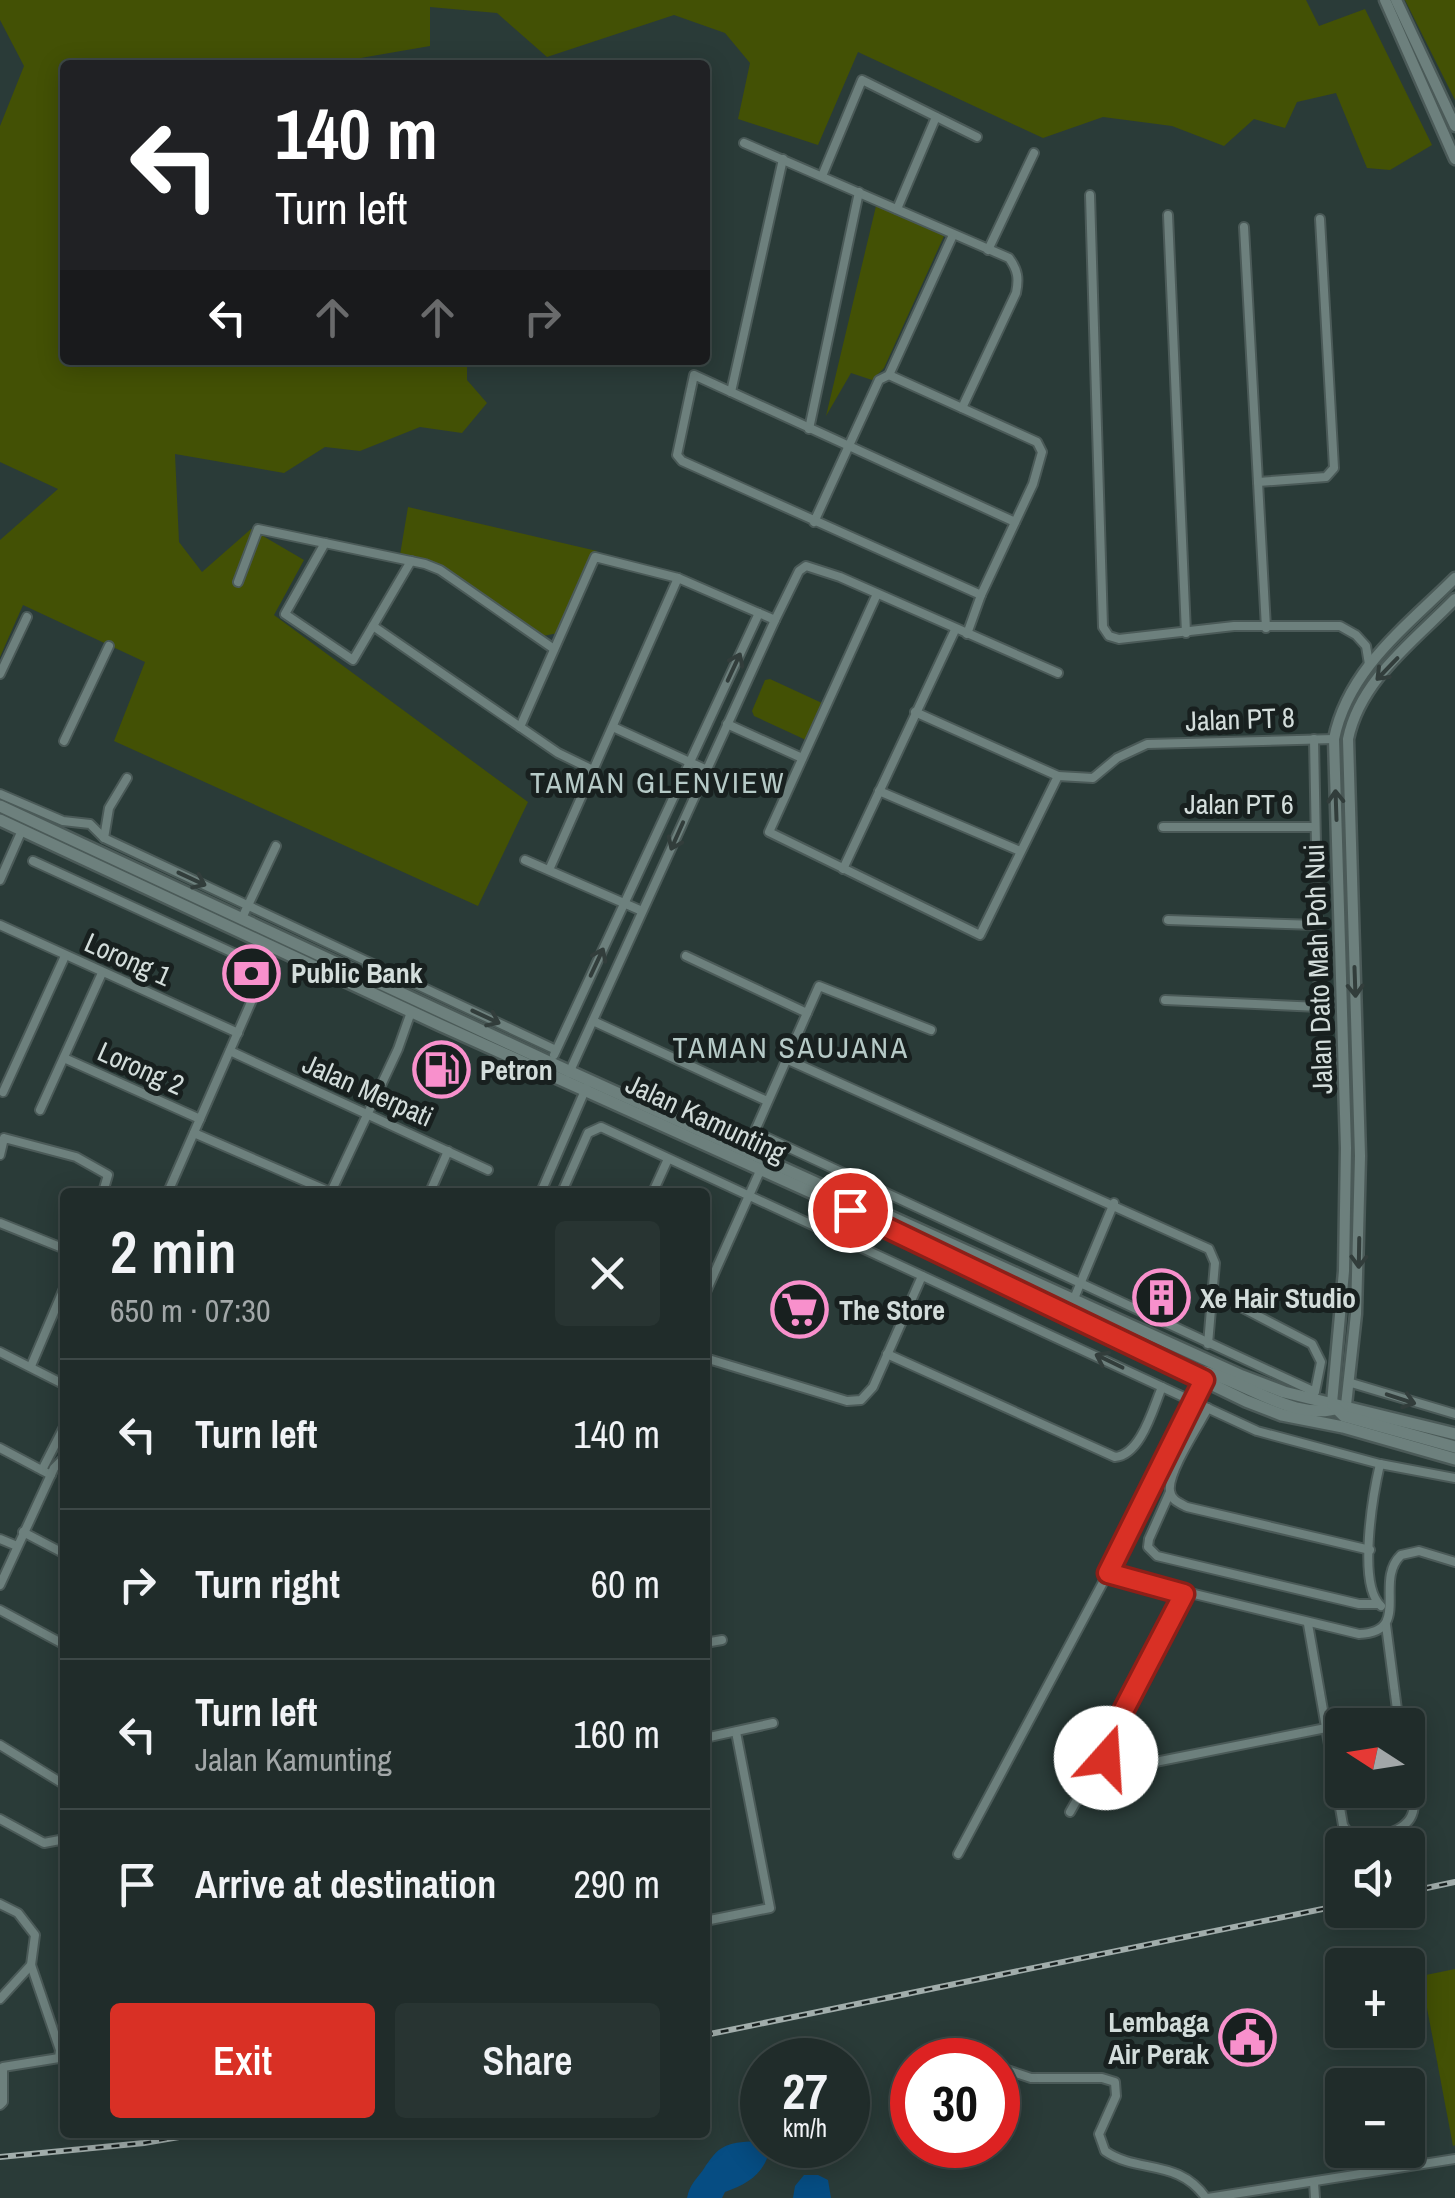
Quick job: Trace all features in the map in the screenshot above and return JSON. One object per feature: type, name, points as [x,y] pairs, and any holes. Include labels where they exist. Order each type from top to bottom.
[{"type":"main road","name":"Jalan Kamunting","points":[[0,806],[245,912],[551,1062],[568,1076],[746,1151],[1242,1376],[1284,1392],[1455,1434]]},
{"type":"main road","name":"Jalan Kamunting","points":[[0,820],[412,1012],[474,1047],[551,1062]]},
{"type":"main road","name":"Jalan Kamunting","points":[[588,1085],[760,1171],[1282,1415],[1455,1459]]},
{"type":"main road","points":[[1185,1369],[1203,1371],[1286,1403],[1315,1410],[1338,1406],[1344,1416],[1455,1446]]},
{"type":"street","points":[[1385,0],[1455,159]]},
{"type":"street","points":[[1396,0],[1455,126]]},
{"type":"street","points":[[822,176],[862,80],[977,136]]},
{"type":"street","points":[[897,208],[936,117]]},
{"type":"street","points":[[744,143],[1008,258],[1018,274],[1018,284],[962,408]]},
{"type":"street","points":[[988,250],[1034,153]]},
{"type":"street","points":[[732,392],[783,159]]},
{"type":"street","points":[[809,429],[858,192]]},
{"type":"street","points":[[1090,195],[1104,627],[1109,636],[1119,639],[1234,626],[1340,626],[1380,652]]},
{"type":"street","points":[[1168,215],[1186,633]]},
{"type":"street","points":[[1258,482],[1326,477],[1334,468],[1320,218]]},
{"type":"street","points":[[1244,227],[1266,628]]},
{"type":"street","points":[[814,522],[878,380],[889,375],[953,235]]},
{"type":"street","points":[[981,595],[682,461],[677,455],[694,375],[1014,522]]},
{"type":"street","points":[[889,375],[1037,442],[1042,452],[1037,474],[967,634]]},
{"type":"street","points":[[238,582],[258,529],[326,543],[440,570],[554,649]]},
{"type":"street","points":[[326,543],[285,614],[353,660],[410,561]]},
{"type":"street","points":[[520,727],[596,557],[678,578],[775,620]]},
{"type":"street","points":[[568,1076],[775,620],[806,566],[828,571],[1058,674]]},
{"type":"street","points":[[549,870],[678,578]]},
{"type":"street","name":"Jalan Dato Mah Poh Nui","points":[[1338,1406],[1346,1148],[1334,739],[1341,708],[1369,664],[1455,578]]},
{"type":"street","points":[[877,594],[770,832],[980,936],[1058,776],[916,712]]},
{"type":"street","name":"Jalan Dato Mah Poh Nui","points":[[1338,1406],[1348,1382],[1358,1271],[1360,1156],[1348,739],[1363,696],[1455,599]]},
{"type":"street","points":[[551,1062],[759,613]]},
{"type":"street","points":[[0,674],[27,617]]},
{"type":"street","points":[[373,626],[558,753],[593,770]]},
{"type":"street","points":[[843,869],[955,630]]},
{"type":"street","points":[[64,741],[109,646]]},
{"type":"street","points":[[1366,646],[1369,664]]},
{"type":"street","points":[[727,724],[802,758]]},
{"type":"street","points":[[1336,726],[1350,728]]},
{"type":"street","points":[[613,728],[706,770]]},
{"type":"street","points":[[1165,1000],[1320,1007],[1314,739]]},
{"type":"street","name":"Jalan PT 8","points":[[1058,776],[1093,778],[1117,758],[1147,744],[1334,739]]},
{"type":"street","points":[[104,838],[109,808],[126,778]]},
{"type":"street","points":[[879,791],[1020,852]]},
{"type":"street","points":[[0,794],[68,822],[90,824],[104,838],[245,912],[276,846]]},
{"type":"street","points":[[66,837],[68,822]]},
{"type":"street","name":"Jalan PT 6","points":[[1162,827],[1316,827]]},
{"type":"street","points":[[0,880],[22,830]]},
{"type":"street","points":[[33,860],[266,968],[170,1188]]},
{"type":"street","points":[[525,860],[642,911]]},
{"type":"street","points":[[106,894],[115,873]]},
{"type":"street","points":[[206,940],[216,920]]},
{"type":"street","points":[[1168,920],[1318,925]]},
{"type":"street","name":"Lorong 1","points":[[0,924],[238,1032]]},
{"type":"street","points":[[3,1092],[65,956]]},
{"type":"street","points":[[686,956],[807,1013]]},
{"type":"street","points":[[40,1110],[102,973]]},
{"type":"street","points":[[746,1151],[820,986],[931,1030]]},
{"type":"street","points":[[333,1188],[412,1012]]},
{"type":"street","points":[[592,1021],[768,1100]]},
{"type":"street","name":"Jalan Merpati","points":[[230,1051],[488,1170]]},
{"type":"street","name":"Lorong 2","points":[[64,1058],[200,1118]]},
{"type":"street","points":[[786,1059],[1209,1249],[1215,1263],[1208,1344]]},
{"type":"street","points":[[543,1188],[588,1085]]},
{"type":"street","points":[[564,1188],[588,1133],[601,1126],[1258,1431],[1380,1464],[1455,1478]]},
{"type":"street","points":[[755,1132],[1315,1392],[1321,1362],[1312,1344],[1214,1293]]},
{"type":"street","points":[[194,1133],[322,1188]]},
{"type":"street","points":[[0,1156],[4,1138],[76,1156],[108,1175],[104,1188]]},
{"type":"street","points":[[432,1188],[448,1151]]},
{"type":"street","points":[[655,1188],[668,1159]]},
{"type":"street","points":[[710,1283],[760,1171]]},
{"type":"street","points":[[1074,1301],[1114,1204]]},
{"type":"street","points":[[0,1224],[60,1247]]},
{"type":"street","points":[[710,1359],[855,1402],[861,1400],[873,1387],[922,1276]]},
{"type":"street","points":[[31,1366],[60,1298]]},
{"type":"street","points":[[0,1352],[60,1382]]},
{"type":"street","points":[[887,1354],[1115,1457],[1125,1456],[1134,1447],[1162,1387]]},
{"type":"street","points":[[958,1854],[1148,1496],[1204,1380]]},
{"type":"street","points":[[1348,1382],[1455,1414]]},
{"type":"street","points":[[1208,1408],[1173,1474],[1148,1547],[1157,1556],[1390,1609]]},
{"type":"street","points":[[0,1585],[60,1437]]},
{"type":"street","points":[[0,1448],[46,1472]]},
{"type":"street","points":[[46,1472],[60,1461]]},
{"type":"street","points":[[1378,1604],[1371,1590],[1370,1512],[1380,1464]]},
{"type":"street","points":[[1170,1492],[1187,1507],[1370,1550]]},
{"type":"street","points":[[1148,1496],[1163,1508]]},
{"type":"street","points":[[23,1532],[60,1551]]},
{"type":"street","points":[[0,1539],[16,1546]]},
{"type":"street","points":[[1396,1708],[1386,1626],[1390,1570],[1401,1555],[1419,1551],[1455,1562]]},
{"type":"street","points":[[1108,1573],[1359,1634],[1378,1632],[1386,1626]]},
{"type":"street","points":[[1070,1812],[1184,1594]]},
{"type":"street","points":[[0,1610],[60,1643]]},
{"type":"street","points":[[1308,1624],[1325,1722]]},
{"type":"street","points":[[710,1643],[722,1640]]},
{"type":"street","points":[[710,1737],[773,1724]]},
{"type":"street","points":[[1105,1750],[1112,1764],[1130,1767],[1325,1728]]},
{"type":"street","points":[[710,1920],[770,1908],[736,1732]]},
{"type":"street","points":[[0,1745],[60,1781]]},
{"type":"street","points":[[56,1777],[60,1774]]},
{"type":"street","points":[[1340,1808],[1348,1833],[1370,1840],[1402,1829],[1409,1822],[1412,1808]]},
{"type":"street","points":[[0,1819],[44,1843],[60,1840]]},
{"type":"street","points":[[0,1904],[18,1912],[31,1928],[35,1943],[31,1965],[58,2039],[59,2058],[3,2067],[4,2094],[0,2105]]},
{"type":"street","points":[[0,1999],[31,1965]]},
{"type":"street","points":[[1020,2075],[1115,2082],[1116,2096],[1099,2134],[1105,2151],[1120,2159],[1162,2167],[1183,2176],[1207,2198],[1455,2159]]},
{"type":"street","points":[[1314,2182],[1316,2198]]},
{"type":"green space","points":[[0,0],[1306,0],[1319,26],[1365,9],[1432,145],[1390,170],[1367,168],[1336,93],[1297,102],[1285,128],[1254,119],[1224,146],[1172,126],[1103,117],[1043,138],[858,52],[818,145],[738,119],[750,63],[725,33],[674,15],[547,57],[497,13],[430,7],[430,46],[349,60],[60,60],[60,365],[467,365],[467,380],[487,403],[462,433],[420,427],[360,451],[325,447],[284,473],[175,454],[179,542],[202,572],[251,529],[304,560],[274,615],[528,802],[478,906],[114,741],[145,662],[23,605],[0,657],[0,540],[58,489],[0,462],[0,126],[24,66],[0,20]]},
{"type":"green space","points":[[1405,0],[1455,0],[1455,100]]},
{"type":"green space","points":[[876,206],[944,236],[884,368],[872,380],[851,373],[826,416]]},
{"type":"green space","points":[[408,507],[597,551],[558,633],[543,636],[439,565],[400,555]]},
{"type":"green space","points":[[765,680],[822,703],[806,740],[754,716],[752,711]]},
{"type":"green space","points":[[1455,1969],[1453,2146],[1425,1997],[1425,1975]]},
{"type":"water","points":[[740,2143],[740,2168],[761,2168],[756,2175],[725,2192],[722,2198],[687,2198],[709,2162],[730,2144]]},
{"type":"water","points":[[804,2175],[828,2180],[831,2198],[793,2198],[795,2186]]},
{"type":"railway","points":[[1425,1888],[1455,1882]]},
{"type":"railway","points":[[710,2034],[1325,1908]]},
{"type":"railway","points":[[0,2157],[173,2138]]},
{"type":"place","name":"Public Bank","points":[[252,973]]},
{"type":"place","name":"Petron","points":[[441,1070]]},
{"type":"place","name":"Xe Hair Studio","points":[[1161,1298]]},
{"type":"place","name":"The Store","points":[[800,1310]]},
{"type":"place","name":"Lembaga Air Perak","points":[[1248,2038]]},
{"type":"district","name":"TAMAN GLENVIEW","points":[[658,782]]},
{"type":"district","name":"TAMAN SAUJANA","points":[[791,1047]]},
{"type":"route","points":[[850,1210],[1204,1380],[1108,1573],[1184,1594],[1108,1740],[1106,1758]]}]
